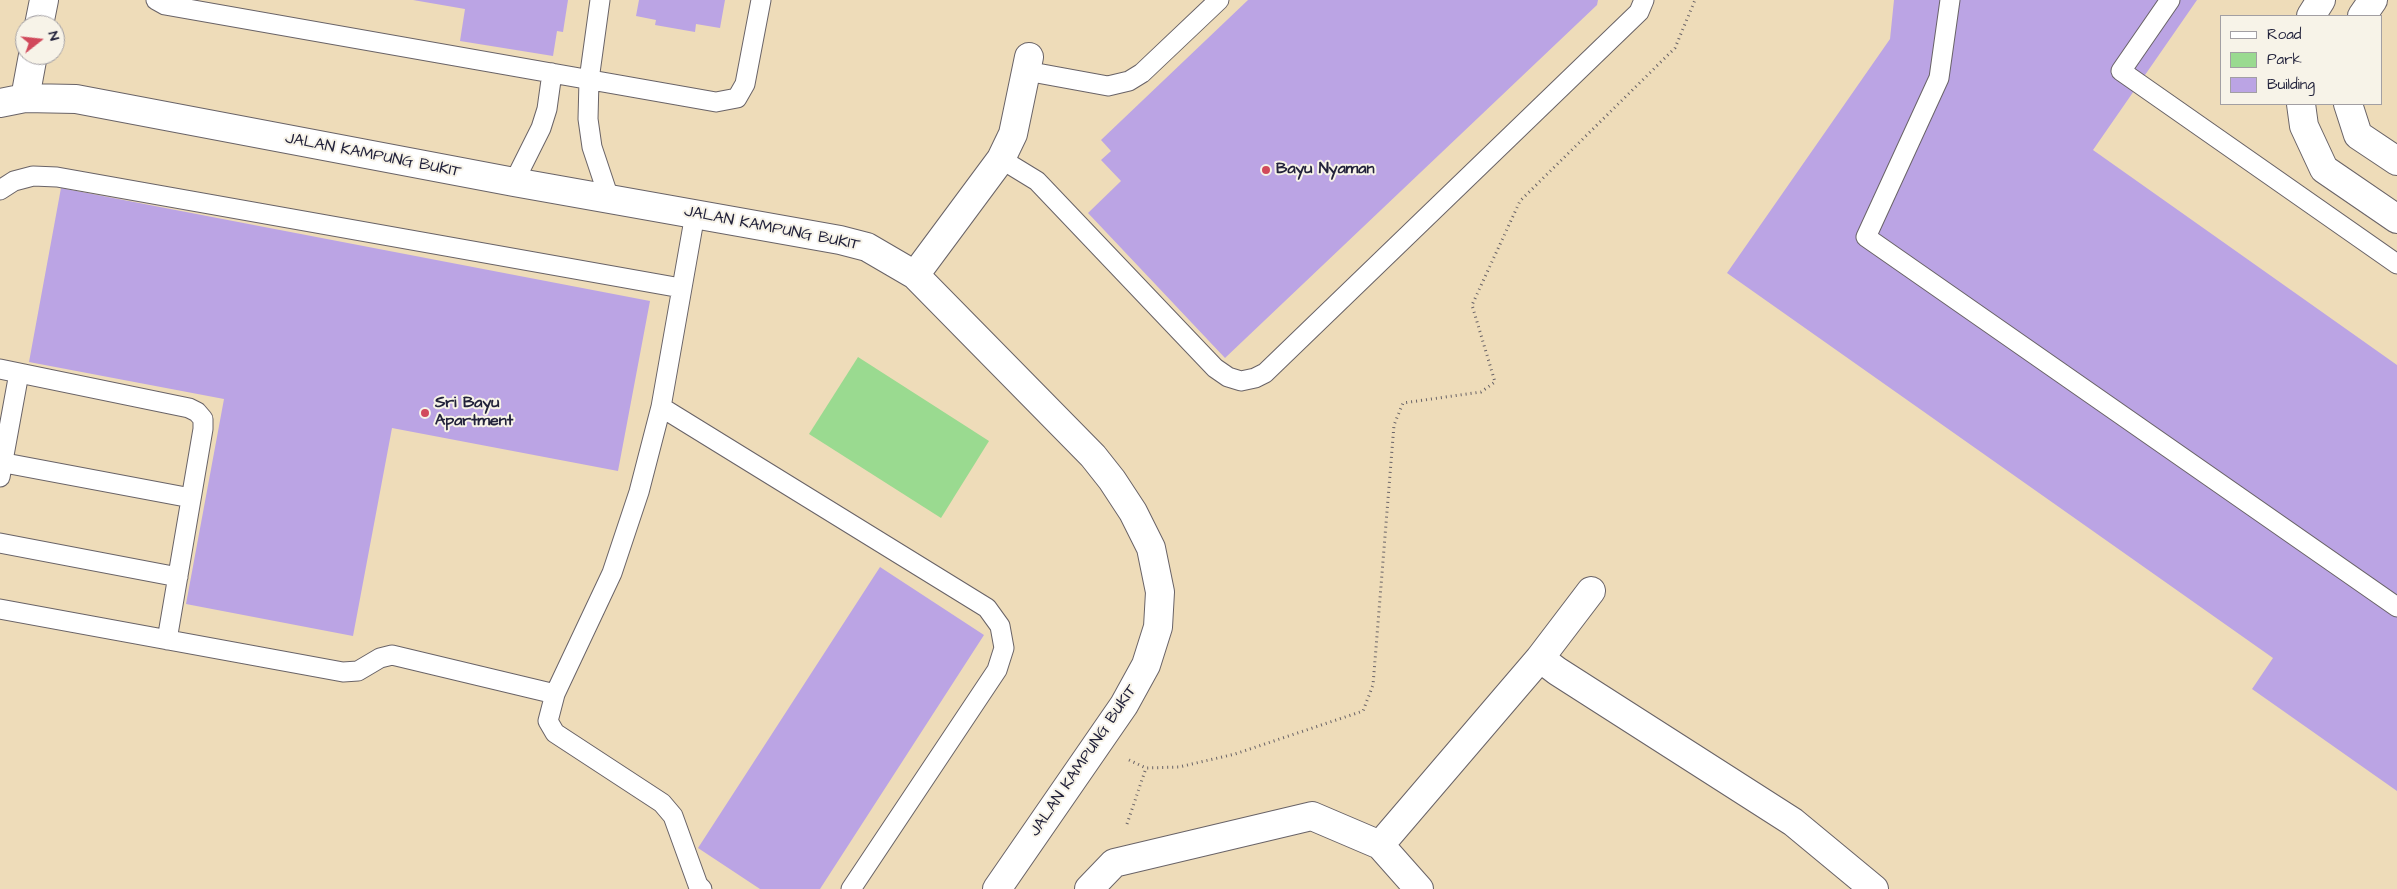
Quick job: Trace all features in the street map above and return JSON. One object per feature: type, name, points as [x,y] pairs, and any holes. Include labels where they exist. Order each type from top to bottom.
[{"type":"street","points":[[41,15],[44,0]]},
{"type":"street","points":[[2312,15],[2321,0]]},
{"type":"street","points":[[2363,15],[2373,0]]},
{"type":"street","points":[[915,275],[1001,160],[1013,134],[1028,64]]},
{"type":"street","points":[[12,100],[28,65]]},
{"type":"street","name":"JALAN KAMPUNG BUKIT","points":[[12,100],[76,100],[858,245],[867,248],[915,275],[1093,456],[1133,512],[1151,548],[1160,592],[1158,627],[1146,665],[1124,705],[997,889]]},
{"type":"street","points":[[2301,105],[2304,126],[2324,169],[2397,219]]},
{"type":"street","points":[[2348,105],[2358,135],[2397,161]]},
{"type":"street","points":[[1380,845],[1540,658],[1591,591]]},
{"type":"street","points":[[1540,658],[1566,677],[1793,822],[1874,889]]},
{"type":"street","points":[[1089,889],[1114,863],[1312,816],[1380,845],[1418,889]]},
{"type":"lane","points":[[156,0],[164,5],[716,102],[737,98],[745,84],[761,0]]},
{"type":"lane","points":[[600,0],[589,80],[588,120],[592,147],[609,198]]},
{"type":"lane","points":[[1028,64],[1108,86],[1129,81],[1142,73],[1219,0]]},
{"type":"lane","points":[[1001,160],[1037,181],[1215,368],[1228,377],[1241,381],[1255,378],[1265,373],[1639,12],[1644,0]]},
{"type":"lane","points":[[1950,0],[1939,78],[1866,237],[2397,606]]},
{"type":"lane","points":[[2170,0],[2120,71],[2397,264]]},
{"type":"lane","points":[[514,182],[541,128],[547,109],[552,73]]},
{"type":"lane","points":[[0,190],[14,181],[33,176],[57,177],[681,288]]},
{"type":"lane","points":[[695,214],[661,408],[639,492],[612,573],[555,694],[549,714],[551,728],[662,803],[673,816],[698,885],[702,889]]},
{"type":"lane","points":[[0,369],[189,408],[197,412],[203,419],[203,429],[166,640]]},
{"type":"lane","points":[[19,373],[1,468],[191,498]]},
{"type":"lane","points":[[661,408],[987,608],[1000,626],[1004,648],[997,670],[851,889]]},
{"type":"lane","points":[[0,543],[178,576]]},
{"type":"lane","points":[[0,609],[343,672],[358,671],[380,658],[392,656],[555,694]]},
{"type":"path","points":[[1096,746],[1146,768],[1179,767],[1235,754],[1363,711],[1373,685],[1394,425],[1403,403],[1481,392],[1495,382],[1472,305],[1520,201],[1675,48],[1695,0]]},
{"type":"path","points":[[1114,863],[1146,768]]},
{"type":"green space","points":[[858,357],[989,441],[941,518],[809,434]]},
{"type":"building","points":[[413,0],[568,0],[563,32],[557,31],[553,56],[460,41],[465,9]]},
{"type":"building","points":[[639,0],[725,0],[720,28],[696,24],[695,32],[655,25],[656,20],[636,16]]},
{"type":"building","name":"Bayu Nyaman","points":[[1248,0],[1598,0],[1597,5],[1225,358],[1088,213],[1121,181],[1101,160],[1111,151],[1101,140]]},
{"type":"building","points":[[1894,0],[2197,0],[2093,150],[2397,365],[2397,791],[2252,689],[2273,658],[1727,273],[1890,39]]},
{"type":"building","name":"Sri Bayu Apartment","points":[[61,188],[650,301],[618,471],[392,428],[353,636],[186,604],[224,399],[29,362]]},
{"type":"building","points":[[880,567],[984,635],[820,889],[760,889],[698,848]]},
{"type":"place","name":"Bayu Nyaman","points":[[1266,170]]},
{"type":"place","name":"Sri Bayu Apartment","points":[[425,413]]}]
